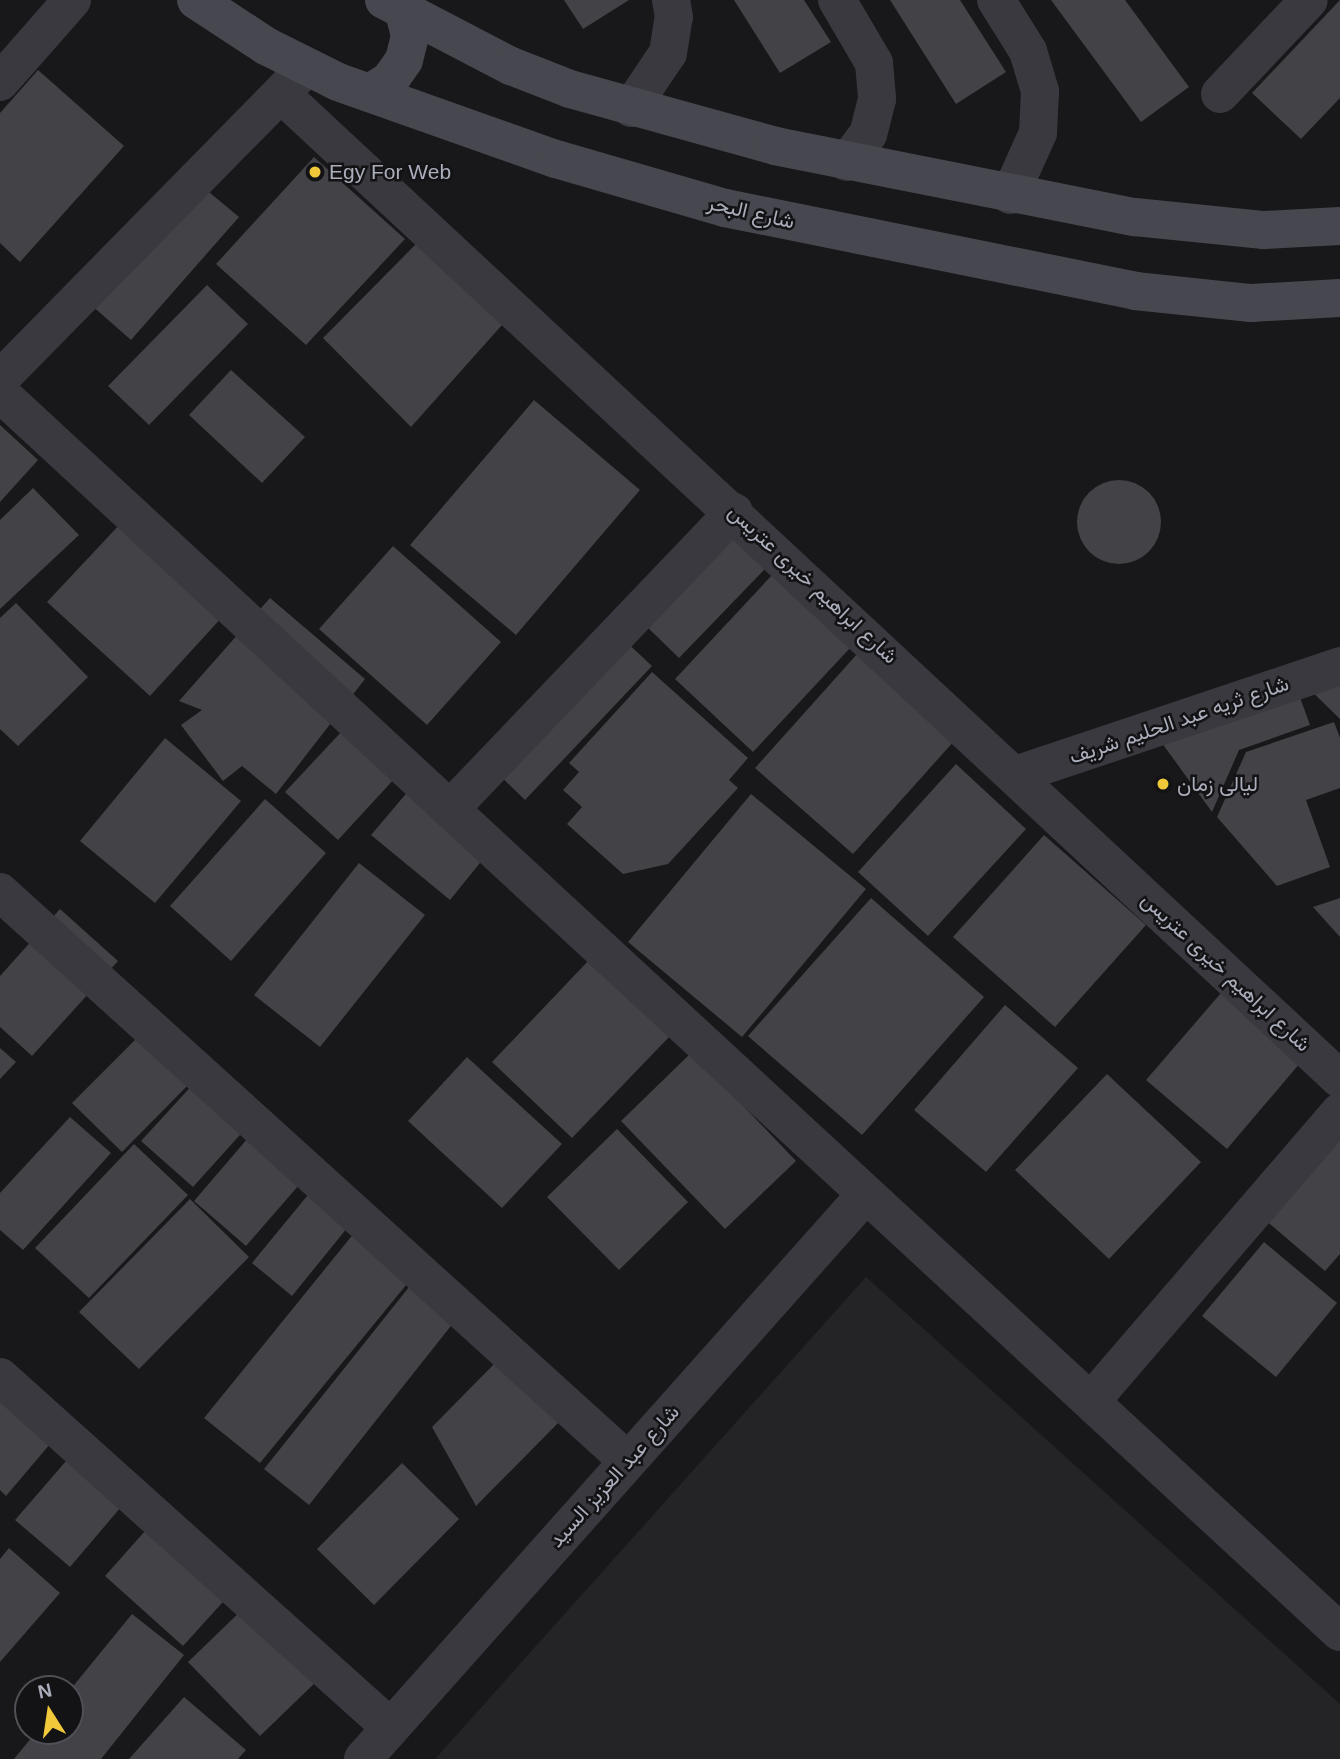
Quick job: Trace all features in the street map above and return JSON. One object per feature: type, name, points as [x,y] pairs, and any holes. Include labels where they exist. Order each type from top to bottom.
[{"type":"main road","name":"شارع البحر","points":[[196,0],[227,11],[294,80],[370,93],[640,185],[812,226],[1135,291],[1251,303],[1340,298]]},
{"type":"main road","points":[[394,6],[510,66],[631,108],[847,162],[1135,217],[1264,230],[1340,226]]},
{"type":"main road","points":[[370,93],[390,80],[404,60],[410,36],[394,6]]},
{"type":"street","points":[[0,82],[72,0]]},
{"type":"street","points":[[631,108],[668,52],[674,17],[671,0]]},
{"type":"street","points":[[837,0],[874,63],[877,99],[868,134],[847,162]]},
{"type":"street","points":[[996,0],[1028,51],[1040,91],[1038,133],[1010,195]]},
{"type":"street","points":[[1220,94],[1309,0]]},
{"type":"street","points":[[0,379],[294,80]]},
{"type":"street","name":"شارع ابراهيم خيرى عتريس","points":[[294,80],[734,512],[1018,774],[1340,1079]]},
{"type":"street","points":[[0,393],[1340,1632]]},
{"type":"street","points":[[450,809],[734,512]]},
{"type":"street","name":"شارع ثريه عبد الحليم شريف","points":[[1018,774],[1340,666]]},
{"type":"street","points":[[0,892],[628,1461]]},
{"type":"street","points":[[1092,1400],[1340,1112]]},
{"type":"street","name":"شارع عبد العزيز السيد","points":[[363,1759],[866,1194]]},
{"type":"street","points":[[0,1377],[391,1728]]},
{"type":"shaded area","points":[[866,1277],[1340,1704],[1340,1759],[435,1759]]},
{"type":"building","points":[[564,0],[629,0],[583,29]]},
{"type":"building","points":[[734,0],[804,0],[831,42],[780,73]]},
{"type":"building","points":[[890,0],[960,0],[1006,72],[956,104]]},
{"type":"building","points":[[1051,0],[1125,0],[1189,87],[1141,122]]},
{"type":"building","points":[[1340,0],[1340,98],[1301,139],[1252,93]]},
{"type":"building","points":[[38,70],[124,146],[20,262],[0,243],[0,113]]},
{"type":"building","points":[[314,157],[405,239],[306,345],[216,264]]},
{"type":"building","points":[[197,182],[239,217],[131,340],[90,304]]},
{"type":"building","points":[[418,242],[502,325],[411,427],[323,338]]},
{"type":"building","points":[[207,285],[248,324],[149,425],[108,386]]},
{"type":"building","points":[[231,370],[305,437],[262,483],[189,415]]},
{"type":"building","points":[[534,400],[640,490],[516,635],[410,545]]},
{"type":"building","points":[[0,425],[38,460],[0,502]]},
{"type":"building","points":[[1119,480],[1135,483],[1149,492],[1158,506],[1161,522],[1158,538],[1149,552],[1135,561],[1119,564],[1103,561],[1089,552],[1080,538],[1077,522],[1080,506],[1089,492],[1103,483]]},
{"type":"building","points":[[33,488],[79,535],[0,609],[0,520]]},
{"type":"building","points":[[122,522],[224,615],[150,696],[47,602]]},
{"type":"building","points":[[727,533],[765,569],[679,658],[642,622]]},
{"type":"building","points":[[393,546],[501,642],[427,725],[319,629]]},
{"type":"building","points":[[773,574],[851,647],[753,752],[675,679]]},
{"type":"building","points":[[270,598],[365,679],[276,794],[242,766],[223,781],[181,725],[202,710],[179,701]]},
{"type":"building","points":[[16,603],[88,677],[18,746],[0,729],[0,618]]},
{"type":"building","points":[[622,638],[652,666],[525,800],[496,772]]},
{"type":"building","points":[[858,653],[955,740],[853,854],[755,768]]},
{"type":"building","points":[[652,672],[748,758],[729,780],[738,788],[668,864],[623,874],[567,824],[582,807],[563,790],[579,772],[569,763]]},
{"type":"building","points":[[1340,673],[1340,719],[1303,683]]},
{"type":"building","points":[[1297,689],[1310,725],[1239,750],[1212,812],[1159,739]]},
{"type":"building","points":[[1334,722],[1340,738],[1340,788],[1306,800],[1330,867],[1277,886],[1217,817],[1246,752]]},
{"type":"building","points":[[344,729],[396,777],[338,840],[285,792]]},
{"type":"building","points":[[165,738],[241,801],[155,903],[80,841]]},
{"type":"building","points":[[956,764],[1026,829],[928,936],[858,872]]},
{"type":"building","points":[[410,789],[488,853],[450,900],[371,835]]},
{"type":"building","points":[[751,794],[866,889],[742,1037],[628,942]]},
{"type":"building","points":[[265,799],[326,853],[231,961],[170,906]]},
{"type":"building","points":[[1044,835],[1146,925],[1055,1027],[953,937]]},
{"type":"building","points":[[359,863],[425,915],[320,1047],[254,995]]},
{"type":"building","points":[[871,898],[984,997],[862,1135],[748,1036]]},
{"type":"building","points":[[1340,898],[1340,937],[1313,907]]},
{"type":"building","points":[[60,909],[118,961],[32,1056],[0,1027],[0,976]]},
{"type":"building","points":[[590,959],[670,1036],[572,1138],[492,1062]]},
{"type":"building","points":[[1221,993],[1301,1062],[1227,1149],[1146,1080]]},
{"type":"building","points":[[1005,1005],[1078,1068],[986,1172],[914,1110]]},
{"type":"building","points":[[145,1030],[194,1079],[122,1152],[72,1103]]},
{"type":"building","points":[[0,1048],[16,1062],[0,1079]]},
{"type":"building","points":[[692,1052],[796,1161],[725,1229],[621,1121]]},
{"type":"building","points":[[467,1057],[562,1144],[502,1208],[408,1121]]},
{"type":"building","points":[[1107,1074],[1201,1162],[1109,1259],[1015,1170]]},
{"type":"building","points":[[197,1080],[248,1126],[193,1187],[141,1141]]},
{"type":"building","points":[[70,1117],[111,1153],[23,1250],[0,1230],[0,1193]]},
{"type":"building","points":[[617,1129],[688,1202],[619,1270],[547,1197]]},
{"type":"building","points":[[254,1131],[306,1177],[246,1246],[194,1201]]},
{"type":"building","points":[[1340,1131],[1340,1254],[1325,1271],[1263,1218]]},
{"type":"building","points":[[134,1144],[188,1195],[89,1298],[35,1248]]},
{"type":"building","points":[[312,1190],[352,1222],[292,1296],[252,1263]]},
{"type":"building","points":[[190,1199],[249,1257],[139,1369],[79,1312]]},
{"type":"building","points":[[359,1227],[416,1273],[260,1463],[204,1418]]},
{"type":"building","points":[[1264,1242],[1337,1303],[1276,1377],[1202,1316]]},
{"type":"building","points":[[417,1277],[462,1312],[309,1505],[264,1469]]},
{"type":"building","points":[[501,1357],[563,1418],[476,1506],[432,1427]]},
{"type":"building","points":[[6,1396],[56,1437],[6,1496],[0,1490],[0,1403]]},
{"type":"building","points":[[73,1453],[127,1500],[70,1567],[15,1520]]},
{"type":"building","points":[[402,1463],[459,1519],[374,1605],[317,1549]]},
{"type":"building","points":[[153,1522],[232,1592],[183,1646],[105,1576]]},
{"type":"building","points":[[9,1548],[60,1593],[0,1662],[0,1559]]},
{"type":"building","points":[[247,1605],[319,1679],[260,1736],[188,1662]]},
{"type":"building","points":[[132,1614],[184,1655],[101,1759],[14,1759],[26,1745],[84,1745],[82,1675]]},
{"type":"building","points":[[184,1697],[246,1750],[238,1759],[129,1759]]},
{"type":"place","name":"Egy For Web","points":[[315,172]]},
{"type":"place","name":"ليالى زمان","points":[[1163,784]]}]
